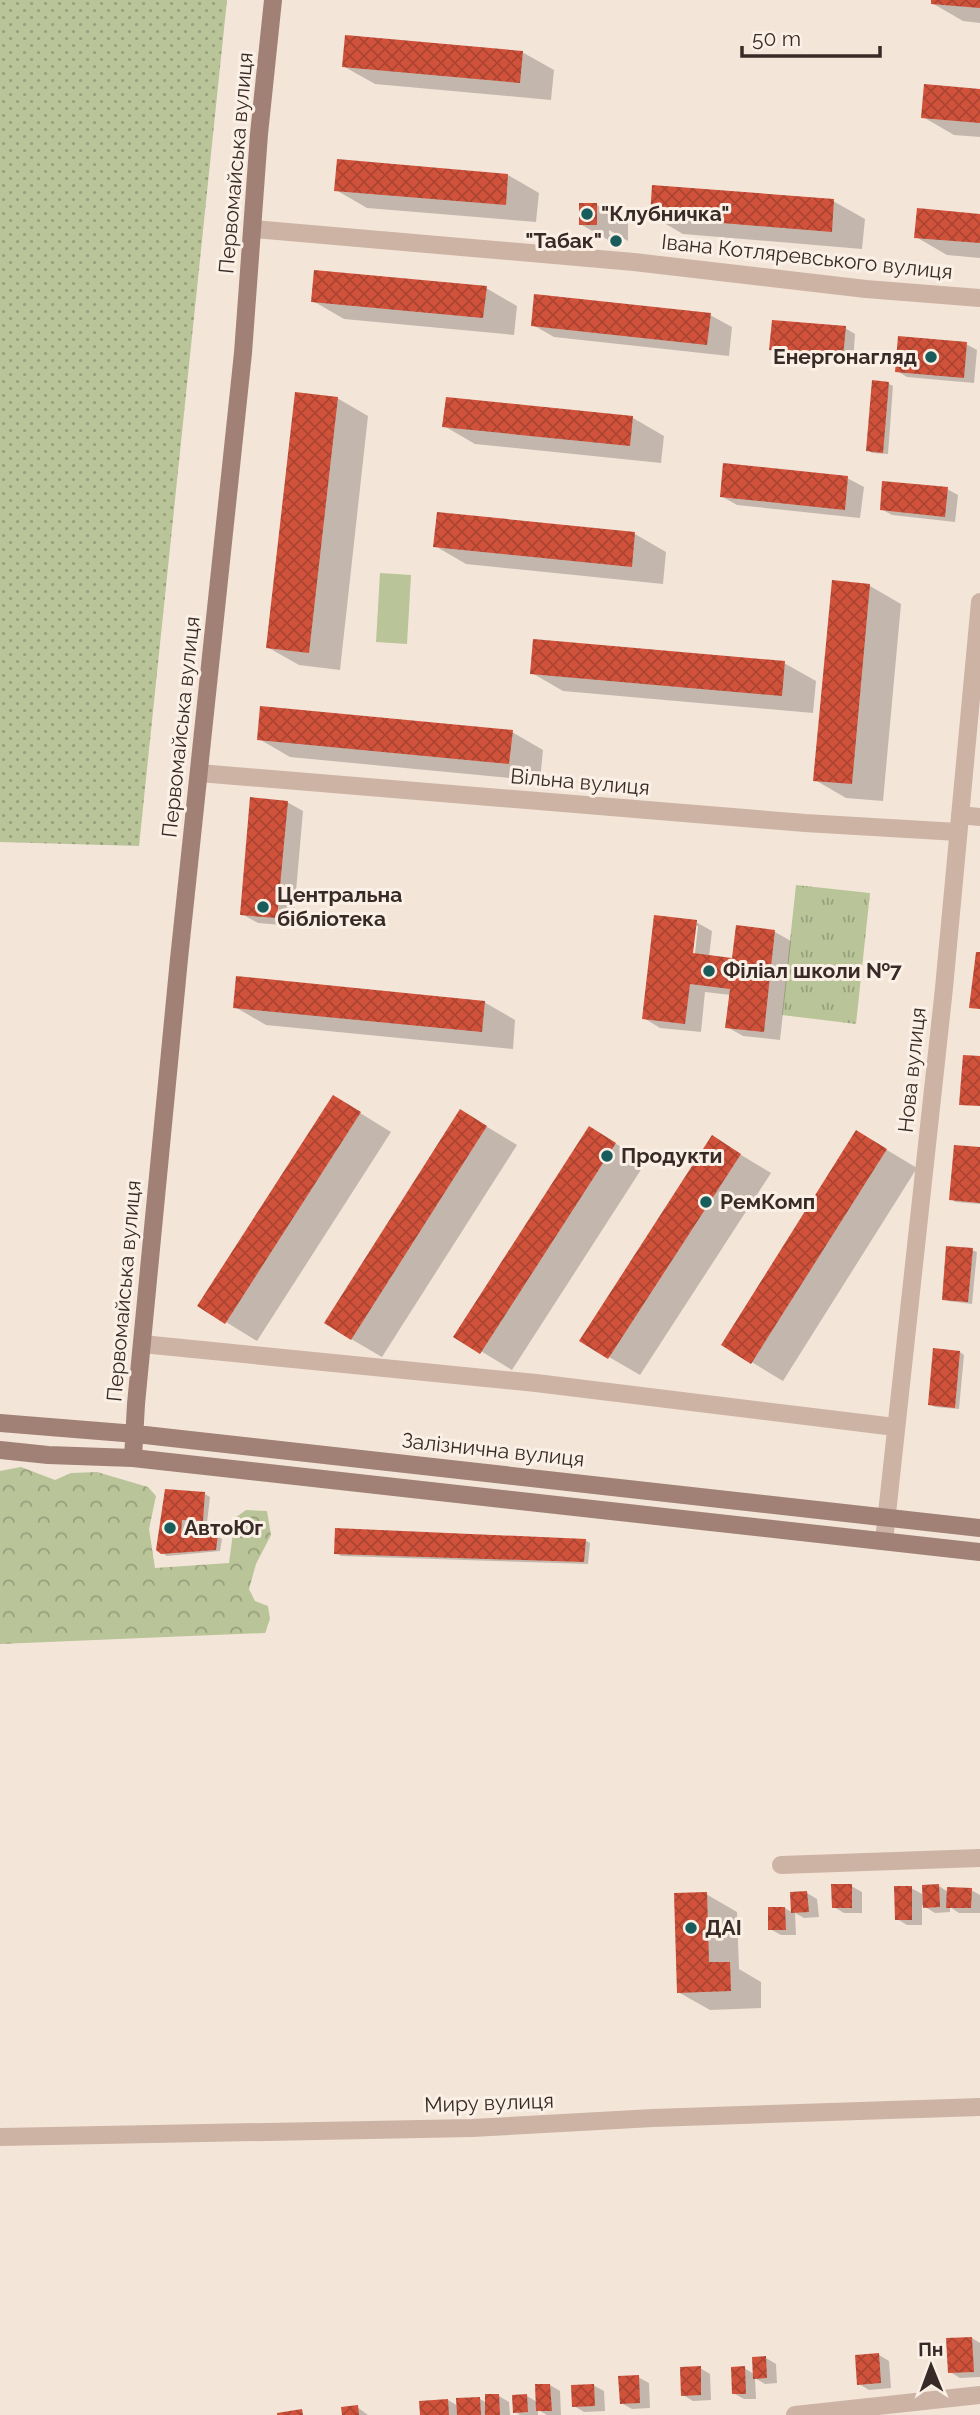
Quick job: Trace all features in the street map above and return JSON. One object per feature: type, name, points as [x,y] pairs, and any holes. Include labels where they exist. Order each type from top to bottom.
[{"type":"main road","name":"Первомайська вулиця","points":[[133,1458],[142,1343],[243,353],[273,0]]},
{"type":"main road","name":"Залізнична вулиця","points":[[0,1423],[136,1434],[980,1528]]},
{"type":"main road","points":[[0,1450],[48,1455],[133,1458],[980,1552]]},
{"type":"street","name":"Івана Котляревського вулиця","points":[[253,229],[634,262],[866,289],[980,298]]},
{"type":"street","name":"Нова вулиця","points":[[884,1541],[944,988],[980,602]]},
{"type":"street","name":"Вільна вулиця","points":[[199,773],[805,823],[959,823],[980,817]]},
{"type":"street","points":[[142,1343],[536,1383],[895,1427]]},
{"type":"street","points":[[781,1865],[980,1858]]},
{"type":"street","name":"Миру вулиця","points":[[0,2137],[472,2128],[653,2118],[980,2107]]},
{"type":"street","points":[[795,2415],[980,2395]]},
{"type":"green space","points":[[0,0],[227,0],[139,846],[0,842]]},
{"type":"green space","points":[[380,573],[411,575],[407,644],[376,642]]},
{"type":"green space","points":[[796,885],[870,893],[856,1024],[782,1015]]},
{"type":"green space","points":[[21,1467],[55,1480],[71,1473],[97,1472],[148,1487],[156,1496],[149,1529],[155,1568],[229,1563],[235,1518],[246,1510],[267,1511],[271,1535],[256,1564],[249,1589],[255,1601],[268,1606],[270,1619],[265,1633],[0,1644],[0,1471]]},
{"type":"building","points":[[931,0],[980,0],[980,8],[931,4]]},
{"type":"building","points":[[345,35],[523,51],[520,83],[342,67]]},
{"type":"building","points":[[924,84],[980,89],[980,123],[921,118]]},
{"type":"building","points":[[337,159],[508,174],[506,205],[334,191]]},
{"type":"building","points":[[652,185],[834,199],[832,232],[650,217]]},
{"type":"building","points":[[579,203],[597,203],[597,225],[579,225]]},
{"type":"building","points":[[917,208],[980,214],[980,243],[914,238]]},
{"type":"building","points":[[314,270],[487,286],[483,318],[311,302]]},
{"type":"building","points":[[534,294],[711,313],[707,345],[531,326]]},
{"type":"building","points":[[772,320],[846,326],[843,357],[769,350]]},
{"type":"building","name":"Енергонагляд","points":[[898,336],[967,342],[964,378],[895,372]]},
{"type":"building","points":[[872,380],[889,382],[883,453],[866,451]]},
{"type":"building","points":[[295,392],[338,397],[309,653],[266,648]]},
{"type":"building","points":[[446,397],[633,416],[630,446],[442,427]]},
{"type":"building","points":[[723,463],[848,476],[845,510],[720,497]]},
{"type":"building","points":[[882,481],[948,487],[945,517],[880,510]]},
{"type":"building","points":[[437,512],[635,532],[632,567],[433,547]]},
{"type":"building","points":[[832,580],[870,584],[852,784],[813,781]]},
{"type":"building","points":[[533,639],[785,661],[782,696],[530,674]]},
{"type":"building","points":[[260,706],[513,730],[509,764],[257,740]]},
{"type":"building","points":[[250,797],[288,801],[277,918],[240,915]]},
{"type":"building","name":"Філіал школи №7","points":[[654,915],[697,920],[693,953],[732,958],[736,925],[775,930],[764,1032],[725,1028],[730,989],[690,984],[685,1024],[642,1019]]},
{"type":"building","points":[[976,952],[980,952],[980,1009],[969,1008]]},
{"type":"building","points":[[236,976],[485,1001],[482,1032],[233,1008]]},
{"type":"building","points":[[963,1055],[980,1056],[980,1106],[959,1105]]},
{"type":"building","points":[[333,1095],[361,1112],[225,1324],[197,1306]]},
{"type":"building","points":[[460,1109],[487,1126],[351,1340],[324,1323]]},
{"type":"building","points":[[589,1126],[616,1143],[480,1354],[453,1337]]},
{"type":"building","points":[[856,1130],[887,1149],[751,1364],[721,1345]]},
{"type":"building","points":[[712,1135],[741,1154],[608,1359],[579,1341]]},
{"type":"building","points":[[954,1145],[980,1147],[980,1203],[949,1200]]},
{"type":"building","points":[[946,1246],[973,1248],[968,1302],[942,1300]]},
{"type":"building","points":[[933,1348],[960,1351],[955,1408],[928,1405]]},
{"type":"building","name":"АвтоЮг","points":[[165,1489],[205,1492],[203,1521],[182,1520],[181,1536],[218,1535],[216,1550],[161,1554],[156,1550]]},
{"type":"building","points":[[335,1528],[586,1539],[584,1562],[334,1554]]},
{"type":"building","points":[[831,1884],[852,1884],[852,1908],[832,1908]]},
{"type":"building","points":[[939,1884],[940,1907],[923,1908],[922,1885]]},
{"type":"building","points":[[894,1886],[912,1886],[912,1920],[895,1920]]},
{"type":"building","points":[[947,1887],[972,1888],[971,1908],[946,1908]]},
{"type":"building","points":[[807,1891],[809,1912],[791,1913],[790,1892]]},
{"type":"building","name":"ДАІ","points":[[707,1892],[709,1962],[730,1962],[731,1991],[677,1993],[674,1893]]},
{"type":"building","points":[[768,1907],[785,1907],[786,1930],[768,1930]]},
{"type":"building","points":[[972,2337],[974,2372],[948,2373],[946,2338]]},
{"type":"building","points":[[879,2353],[881,2383],[857,2385],[855,2355]]},
{"type":"building","points":[[766,2356],[767,2378],[753,2379],[752,2357]]},
{"type":"building","points":[[701,2366],[701,2395],[681,2396],[680,2367]]},
{"type":"building","points":[[745,2366],[746,2394],[732,2394],[731,2367]]},
{"type":"building","points":[[639,2375],[640,2403],[620,2404],[618,2376]]},
{"type":"building","points":[[535,2384],[550,2384],[552,2411],[536,2411]]},
{"type":"building","points":[[594,2384],[595,2406],[572,2407],[571,2385]]},
{"type":"building","points":[[485,2394],[499,2394],[500,2415],[485,2415]]},
{"type":"building","points":[[527,2394],[528,2412],[513,2413],[512,2395]]},
{"type":"building","points":[[480,2397],[481,2415],[457,2415],[456,2398]]},
{"type":"building","points":[[448,2399],[449,2415],[420,2415],[419,2401]]},
{"type":"building","points":[[358,2405],[359,2415],[342,2415],[341,2407]]},
{"type":"building","points":[[302,2409],[303,2415],[277,2415],[277,2413]]},
{"type":"place","name":"\"Клубничка\"","points":[[587,214]]},
{"type":"place","name":"\"Табак\"","points":[[616,241]]},
{"type":"place","name":"Енергонагляд","points":[[931,357]]},
{"type":"place","name":"Центральна бібліотека","points":[[263,907]]},
{"type":"place","name":"Філіал школи №7","points":[[709,971]]},
{"type":"place","name":"Продукти","points":[[607,1156]]},
{"type":"place","name":"РемКомп","points":[[706,1202]]},
{"type":"place","name":"АвтоЮг","points":[[170,1528]]},
{"type":"place","name":"ДАІ","points":[[691,1928]]}]
